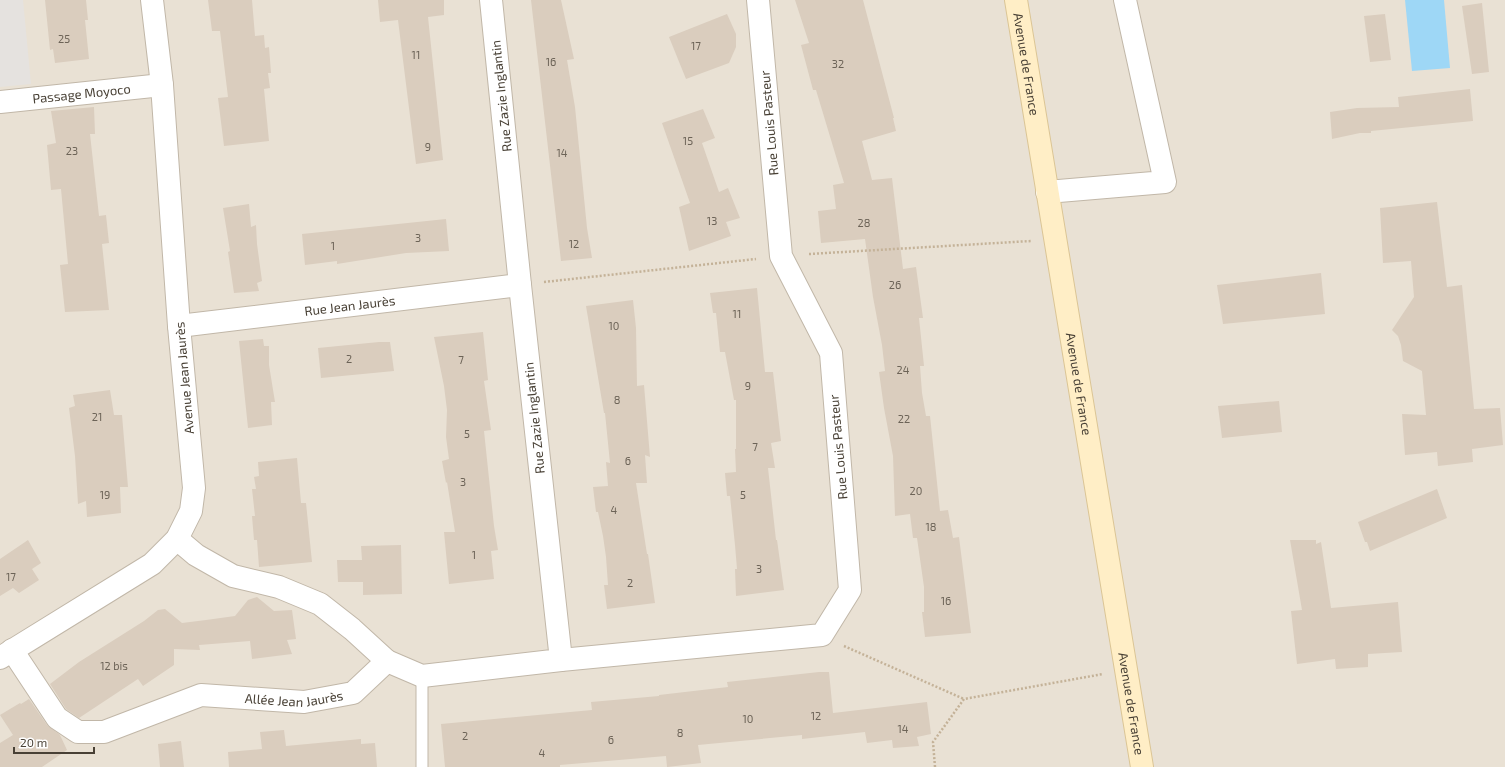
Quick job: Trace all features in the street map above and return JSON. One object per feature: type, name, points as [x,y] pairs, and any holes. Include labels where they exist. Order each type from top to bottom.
[{"type":"main road","name":"Avenue de France","points":[[1016,0],[1142,767]]},
{"type":"street","name":"Avenue Jean Jaurès","points":[[6,654],[152,564],[177,539],[191,511],[194,488],[179,326],[162,85],[152,0]]},
{"type":"street","name":"Rue Zazie Inglantin","points":[[491,0],[560,660]]},
{"type":"street","name":"Rue Louis Pasteur","points":[[758,0],[781,256],[831,353],[850,590],[822,636]]},
{"type":"street","points":[[1047,192],[1165,182],[1126,0]]},
{"type":"street","name":"Passage Moyoco","points":[[0,102],[162,85]]},
{"type":"street","name":"Rue Jean Jaurès","points":[[179,326],[520,285]]},
{"type":"street","points":[[177,539],[196,555],[233,576],[279,587],[320,604],[352,629],[387,661],[422,676],[560,660],[822,636]]},
{"type":"street","name":"Allée Jean Jaurès","points":[[6,654],[57,718],[78,732],[104,732],[201,695],[304,702],[353,693],[387,661]]},
{"type":"lane","points":[[422,676],[422,767]]},
{"type":"path","points":[[822,636],[964,699],[1105,673]]},
{"type":"path","points":[[935,767],[933,742],[964,699]]},
{"type":"shaded area","points":[[0,0],[1505,0],[1505,767],[0,767]]},
{"type":"shaded area","points":[[0,0],[23,0],[31,84],[0,87]]},
{"type":"water","points":[[1405,0],[1444,0],[1450,68],[1412,71]]},
{"type":"building","points":[[45,0],[86,0],[88,20],[85,20],[89,59],[55,63],[53,49],[50,50]]},
{"type":"building","points":[[208,0],[252,0],[255,36],[264,35],[265,48],[269,47],[271,73],[268,73],[270,88],[264,89],[269,141],[224,146],[218,98],[228,97],[220,31],[212,31]]},
{"type":"building","points":[[378,0],[444,0],[444,15],[428,17],[443,160],[416,164],[398,20],[380,22]]},
{"type":"building","points":[[531,0],[561,0],[574,59],[567,60],[575,107],[587,228],[592,258],[561,261]]},
{"type":"building","points":[[795,0],[863,0],[894,118],[896,131],[862,141],[872,180],[892,178],[903,269],[916,267],[923,318],[919,318],[924,366],[920,366],[922,393],[926,416],[930,416],[940,511],[948,510],[953,538],[959,537],[971,633],[925,637],[922,612],[924,612],[924,587],[917,538],[913,538],[910,514],[895,516],[893,456],[879,372],[885,371],[865,239],[821,243],[818,211],[836,209],[833,185],[844,183],[816,90],[813,90],[801,45],[809,43]]},
{"type":"building","points":[[1482,3],[1489,72],[1472,74],[1462,6]]},
{"type":"building","points":[[727,14],[736,34],[736,47],[729,63],[686,79],[669,37]]},
{"type":"building","points":[[1385,14],[1391,60],[1370,62],[1364,16]]},
{"type":"building","points":[[1470,89],[1473,121],[1371,131],[1371,133],[1360,133],[1332,139],[1330,112],[1357,108],[1399,107],[1398,97]]},
{"type":"building","points":[[94,107],[95,134],[90,134],[99,216],[106,215],[109,243],[102,244],[109,310],[65,312],[60,265],[68,264],[61,189],[51,190],[47,145],[56,143],[51,111]]},
{"type":"building","points":[[703,109],[715,138],[702,143],[719,192],[728,188],[740,218],[726,222],[731,236],[689,251],[679,207],[690,203],[662,123]]},
{"type":"building","points":[[1437,202],[1447,287],[1462,285],[1474,409],[1500,408],[1503,445],[1472,449],[1473,462],[1438,466],[1437,452],[1405,455],[1402,414],[1426,415],[1422,371],[1403,361],[1398,336],[1392,330],[1414,297],[1411,261],[1383,263],[1380,208]]},
{"type":"building","points":[[249,204],[251,227],[256,225],[262,281],[257,283],[259,291],[234,293],[228,252],[230,251],[223,208]]},
{"type":"building","points":[[446,219],[449,251],[406,253],[337,264],[337,261],[305,265],[302,234]]},
{"type":"building","points":[[1321,273],[1325,314],[1223,324],[1217,285]]},
{"type":"building","points":[[757,288],[765,372],[773,372],[781,441],[771,443],[775,468],[768,468],[776,540],[784,590],[736,596],[735,569],[737,569],[735,545],[730,496],[727,496],[725,473],[736,472],[736,400],[734,400],[725,352],[720,352],[716,313],[713,313],[710,293]]},
{"type":"building","points":[[633,300],[636,328],[637,386],[644,385],[650,457],[645,455],[647,483],[636,483],[655,603],[607,609],[604,585],[608,585],[606,557],[598,512],[596,512],[593,487],[608,486],[606,462],[610,463],[605,413],[586,306]]},
{"type":"building","points":[[483,332],[488,380],[484,381],[491,430],[484,431],[498,550],[491,551],[494,579],[449,584],[444,532],[455,532],[442,461],[449,459],[446,437],[447,410],[444,386],[434,337]]},
{"type":"building","points":[[263,339],[264,346],[269,346],[269,365],[275,402],[271,402],[272,425],[248,428],[239,341]]},
{"type":"building","points":[[390,342],[394,371],[321,378],[318,348]]},
{"type":"building","points":[[110,390],[114,415],[122,415],[128,487],[120,487],[121,513],[87,517],[86,501],[78,504],[75,456],[69,408],[75,406],[73,395]]},
{"type":"building","points":[[1279,401],[1282,432],[1222,438],[1218,406]]},
{"type":"building","points":[[297,458],[301,503],[306,503],[312,562],[259,567],[257,540],[254,540],[252,516],[255,516],[252,489],[256,489],[254,477],[259,476],[258,462]]},
{"type":"building","points":[[1437,489],[1447,518],[1370,551],[1358,522]]},
{"type":"building","points":[[28,540],[41,563],[32,569],[39,580],[19,593],[13,588],[0,596],[0,559]]},
{"type":"building","points":[[1290,540],[1316,540],[1316,544],[1321,542],[1331,608],[1398,602],[1402,652],[1368,654],[1368,667],[1336,669],[1335,659],[1297,664],[1291,611],[1302,610]]},
{"type":"building","points":[[401,545],[402,594],[363,595],[363,582],[338,582],[337,560],[362,560],[361,546]]},
{"type":"building","points":[[257,597],[274,611],[292,610],[296,639],[287,640],[292,654],[252,659],[250,641],[199,645],[200,650],[174,649],[174,665],[143,686],[138,679],[79,718],[66,709],[50,684],[79,662],[144,621],[158,610],[165,609],[182,623],[206,620],[235,616],[248,600]]},
{"type":"building","points":[[829,672],[833,713],[927,702],[931,734],[917,737],[919,746],[893,748],[892,740],[867,743],[865,732],[802,739],[802,735],[698,745],[701,763],[667,767],[666,756],[560,765],[560,767],[445,767],[441,724],[592,710],[591,702],[659,696],[728,687],[727,682]]},
{"type":"building","points":[[29,699],[47,725],[60,735],[67,750],[42,767],[0,767],[0,743],[13,735],[0,715]]},
{"type":"building","points":[[284,730],[286,746],[361,739],[361,744],[375,743],[377,767],[229,767],[228,752],[262,749],[260,732]]},
{"type":"building","points":[[181,741],[184,767],[160,767],[158,744]]}]
